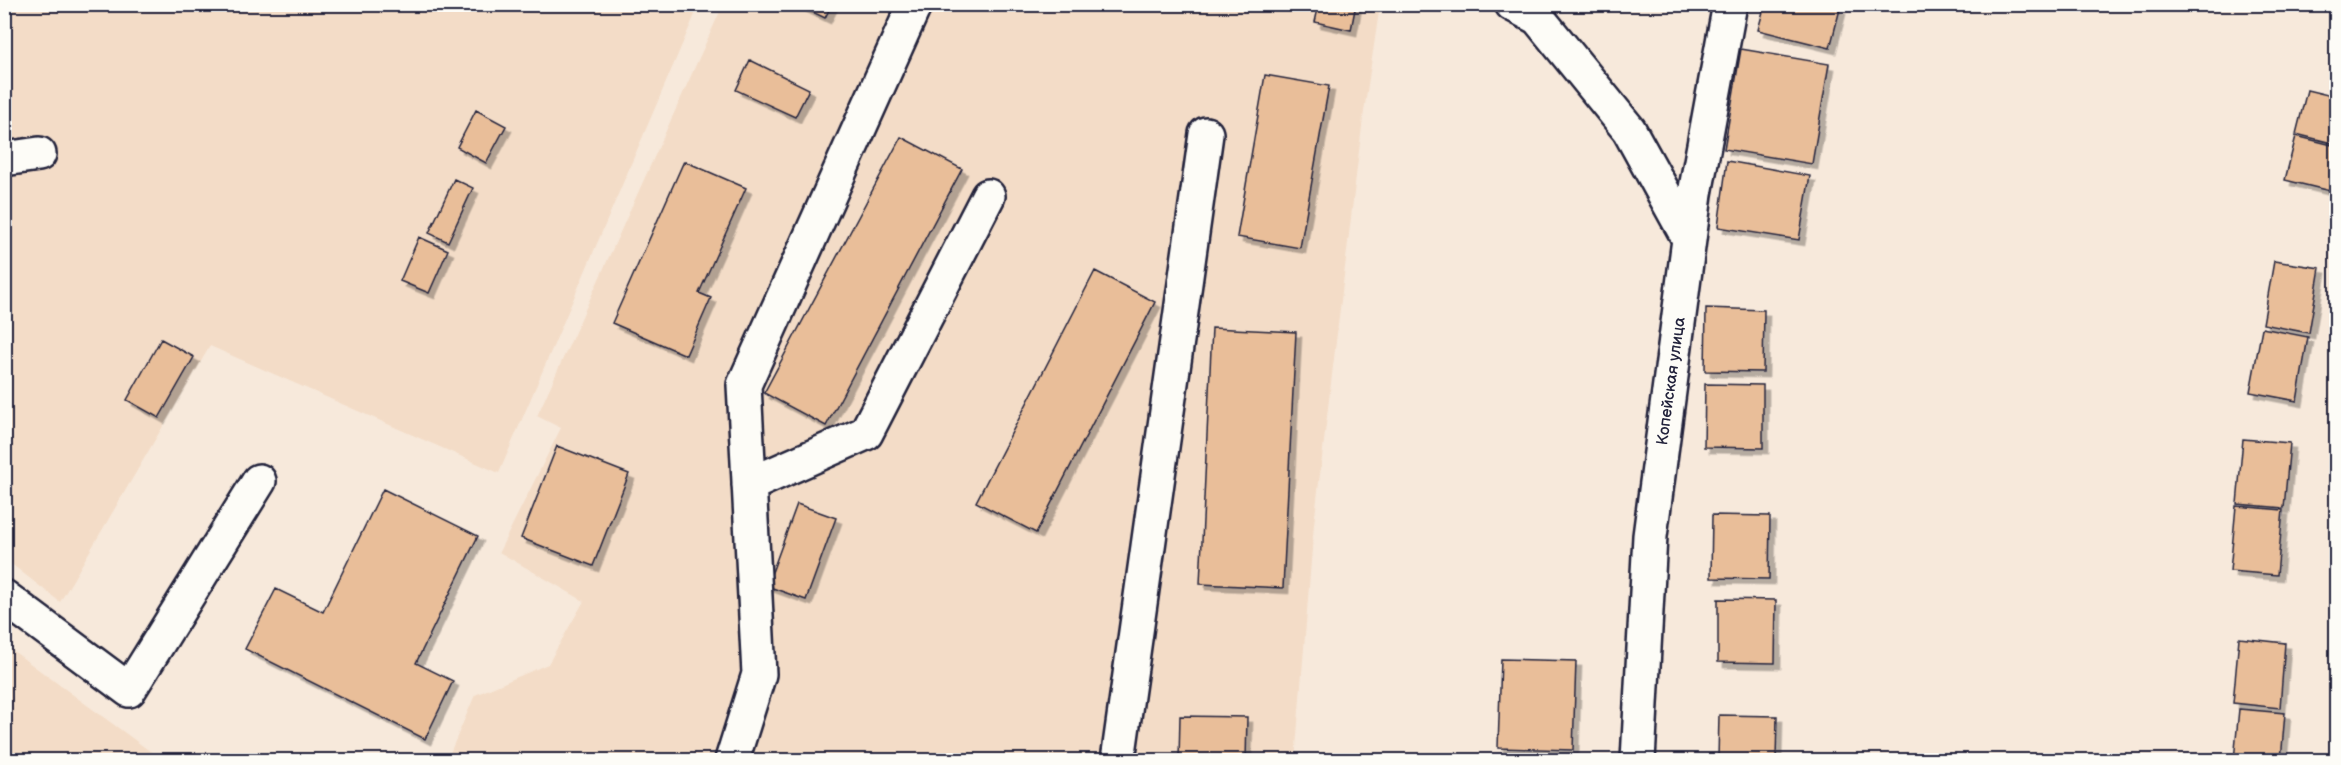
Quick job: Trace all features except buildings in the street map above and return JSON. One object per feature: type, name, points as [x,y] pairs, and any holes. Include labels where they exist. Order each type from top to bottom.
[{"type":"street","points":[[732,760],[759,674],[744,385],[915,4]]},
{"type":"street","points":[[1512,4],[1538,18],[1629,130],[1689,239]]},
{"type":"street","name":"Копейская улица","points":[[1638,760],[1650,536],[1697,183],[1730,4]]},
{"type":"street","points":[[1118,760],[1206,134]]},
{"type":"street","points":[[4,159],[39,154]]},
{"type":"street","points":[[749,485],[866,433],[988,196]]},
{"type":"street","points":[[4,597],[129,690],[259,481]]},
{"type":"shaded area","points":[[4,5],[699,5],[499,473],[210,346],[60,602],[5,559]]},
{"type":"shaded area","points":[[723,5],[1380,5],[1363,118],[1314,524],[1295,760],[447,760],[475,695],[548,664],[584,601],[499,552],[561,428],[537,416]]},
{"type":"shaded area","points":[[5,645],[162,760],[5,760]]}]
